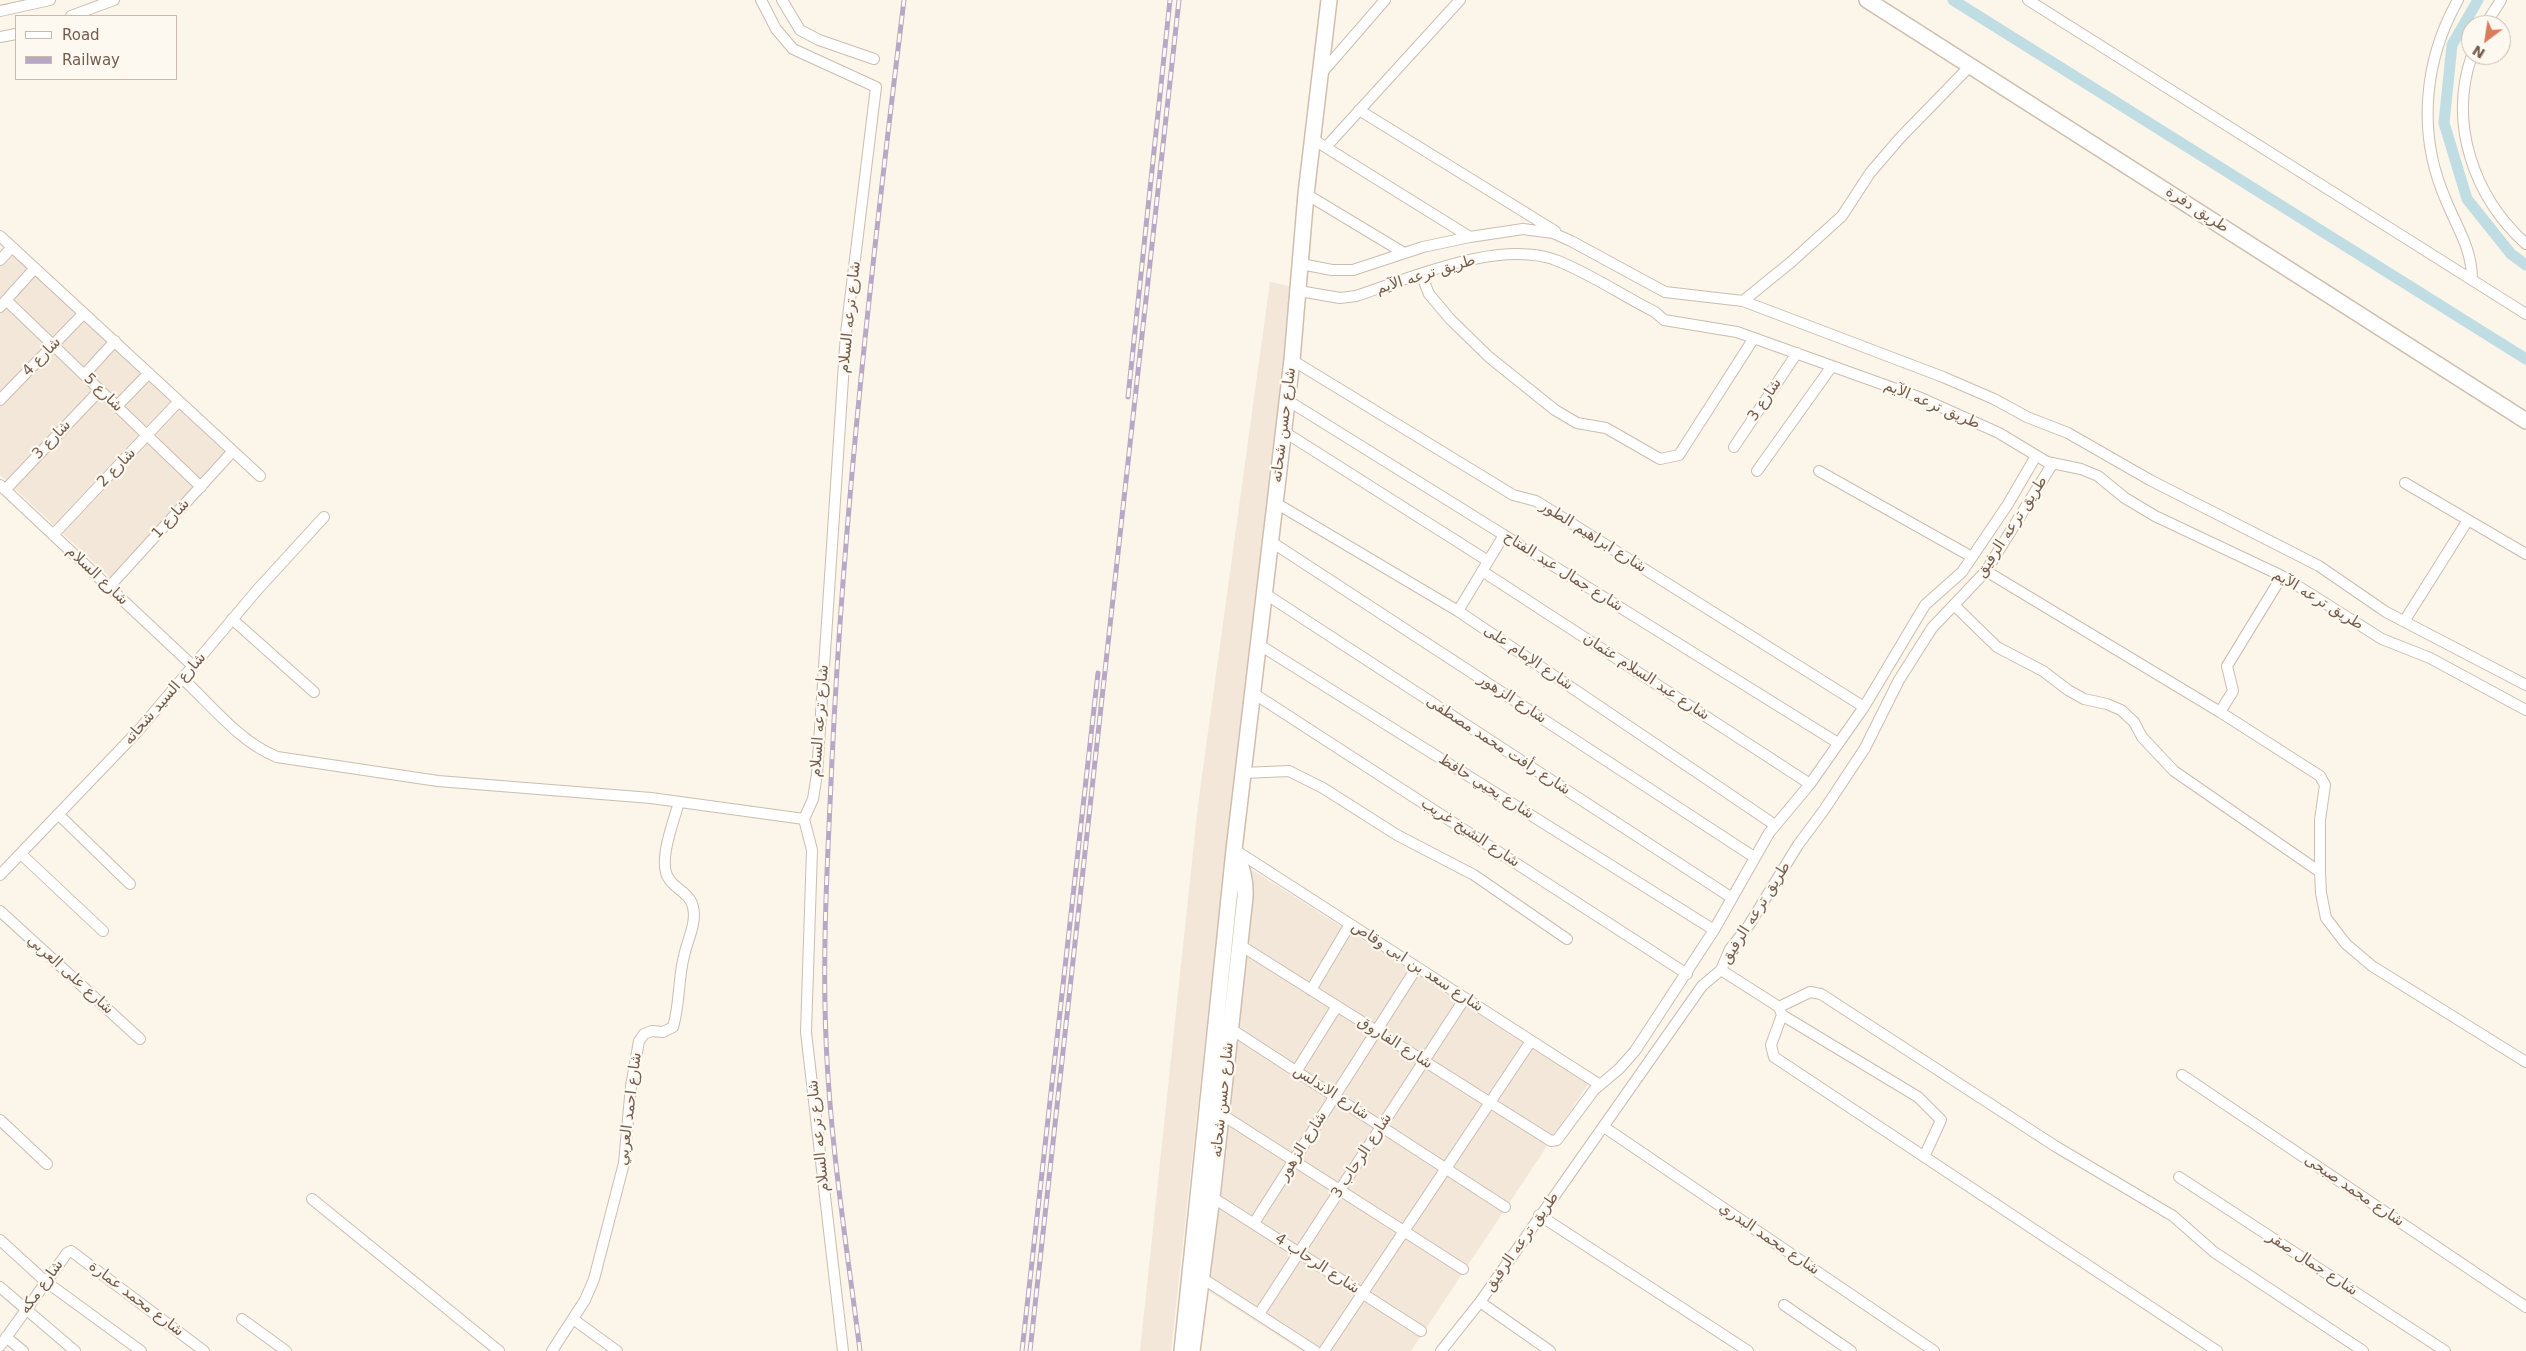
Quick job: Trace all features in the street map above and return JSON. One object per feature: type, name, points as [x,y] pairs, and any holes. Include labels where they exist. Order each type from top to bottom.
[{"type":"main road","name":"شارع حسن شحاته","points":[[1182,1351],[1234,850],[1292,360],[1306,194],[1320,144],[1320,75],[1329,0]]},
{"type":"main road","name":"طريق دفرة","points":[[1867,0],[2526,421]]},
{"type":"main road","name":"شارع حسن شحاته","points":[[1192,1351],[1212,1197],[1246,884],[1242,866],[1234,850]]},
{"type":"street","points":[[0,11],[50,0]]},
{"type":"street","points":[[74,15],[114,0]]},
{"type":"street","name":"شارع ترعه السلام","points":[[761,0],[776,29],[793,49],[876,87],[846,333],[817,774],[813,799],[804,819],[812,850],[806,1032],[843,1351]]},
{"type":"street","points":[[782,0],[800,30],[819,40],[874,59]]},
{"type":"street","points":[[1320,75],[1385,0]]},
{"type":"street","points":[[1460,0],[1359,110],[1320,144],[1470,237]]},
{"type":"street","points":[[2028,0],[2526,314]]},
{"type":"street","points":[[2458,0],[2448,18],[2433,60],[2428,101],[2428,122],[2436,176],[2470,252],[2472,279]]},
{"type":"street","points":[[2491,15],[2501,0]]},
{"type":"street","points":[[0,37],[15,34]]},
{"type":"street","points":[[1743,301],[1790,264],[1842,216],[1870,173],[1900,138],[1971,65]]},
{"type":"street","points":[[2470,65],[2464,92],[2464,124],[2468,155],[2479,184],[2497,213],[2510,230],[2526,244]]},
{"type":"street","points":[[1359,110],[1571,241]]},
{"type":"street","points":[[1306,194],[1404,253]]},
{"type":"street","name":"طريق ترعه الآيم","points":[[1301,264],[1332,270],[1353,270],[1404,253],[1470,237],[1523,229],[1553,234],[1571,241],[1665,292],[1743,301],[1787,320],[1943,377],[1994,399],[2027,417],[2068,433],[2150,480],[2319,566],[2386,612],[2526,685]]},
{"type":"street","points":[[0,236],[260,476]]},
{"type":"street","points":[[0,260],[12,247]]},
{"type":"street","name":"طريق ترعه الآيم","points":[[1299,291],[1340,298],[1356,296],[1421,274],[1479,259],[1516,254],[1547,257],[1655,312],[1664,320],[1737,332],[1797,353],[1921,398],[1999,434],[2036,456],[2053,463],[2081,468],[2098,476],[2124,498],[2155,516],[2282,576],[2382,639],[2430,658],[2526,710]]},
{"type":"street","points":[[3,303],[35,268]]},
{"type":"street","points":[[1421,274],[1429,294],[1450,319],[1489,357],[1555,410],[1577,423],[1606,428],[1660,459],[1679,455],[1754,338]]},
{"type":"street","name":"شارع 5","points":[[3,303],[53,345],[201,487]]},
{"type":"street","name":"شارع 4","points":[[0,400],[84,313]]},
{"type":"street","points":[[84,375],[114,341]]},
{"type":"street","name":"شارع 3","points":[[1734,448],[1797,353]]},
{"type":"street","name":"شارع ابراهيم الطور","points":[[1292,360],[1513,495],[1536,501],[1864,707]]},
{"type":"street","points":[[1757,471],[1832,366]]},
{"type":"street","points":[[117,406],[149,373]]},
{"type":"street","name":"شارع 3","points":[[2,487],[100,390]]},
{"type":"street","name":"شارع جمال عبد الفتاح","points":[[1287,400],[1838,743]]},
{"type":"street","name":"شارع 2","points":[[53,535],[179,401]]},
{"type":"street","points":[[1283,431],[1488,561]]},
{"type":"street","name":"شارع 1","points":[[109,587],[233,451]]},
{"type":"street","name":"طريق ترعه الرفيق","points":[[1551,1141],[1563,1136],[1600,1084],[1630,1058],[1688,974],[1754,857],[1775,825],[1810,784],[1864,707],[1925,605],[1958,576],[1972,557],[2036,456]]},
{"type":"street","name":"طريق ترعه الرفيق","points":[[1441,1351],[1480,1302],[1539,1215],[1604,1127],[1702,986],[1721,970],[1730,949],[1749,925],[1798,845],[1824,810],[1865,748],[1899,680],[1928,635],[1939,620],[1986,571],[2053,463]]},
{"type":"street","points":[[1819,471],[1972,557]]},
{"type":"street","points":[[2405,483],[2526,554]]},
{"type":"street","name":"شارع السلام","points":[[2,487],[193,666]]},
{"type":"street","name":"شارع الإمام على","points":[[1274,502],[1458,611],[1775,825]]},
{"type":"street","name":"شارع السيد شحاته","points":[[0,875],[138,731],[232,619],[324,517]]},
{"type":"street","points":[[2404,620],[2468,520]]},
{"type":"street","points":[[1458,611],[1504,535]]},
{"type":"street","name":"شارع الزهور","points":[[1270,541],[1754,857]]},
{"type":"street","name":"شارع عبد السلام عثمان","points":[[1482,571],[1810,784]]},
{"type":"street","points":[[1986,571],[2220,712],[2320,776],[2325,785],[2320,820],[2320,872],[2321,893],[2326,918],[2346,944],[2372,966],[2526,1062]]},
{"type":"street","points":[[2220,712],[2233,692],[2227,666],[2282,576]]},
{"type":"street","name":"شارع رأفت محمد مصطفى","points":[[1264,594],[1732,898]]},
{"type":"street","points":[[1954,605],[1997,646],[2043,671],[2068,690],[2084,699],[2107,704],[2121,710],[2134,722],[2142,737],[2174,771],[2320,872]]},
{"type":"street","points":[[232,619],[314,692]]},
{"type":"street","name":"شارع يحيي حافظ","points":[[1258,644],[1714,930]]},
{"type":"street","points":[[183,679],[242,736],[264,752],[277,757],[438,781],[679,802],[804,819]]},
{"type":"street","name":"شارع الشيخ غريب","points":[[1253,693],[1688,974]]},
{"type":"street","points":[[1243,773],[1289,771],[1323,788],[1397,835],[1474,875],[1567,939]]},
{"type":"street","name":"شارع احمد العربي","points":[[552,1351],[573,1319],[594,1279],[619,1190],[628,1135],[631,1086],[639,1041],[644,1034],[652,1031],[663,1032],[673,1027],[676,1017],[683,956],[694,913],[690,898],[669,880],[665,871],[664,860],[679,802]]},
{"type":"street","points":[[58,814],[130,884]]},
{"type":"street","name":"شارع سعد بن ابى وقاص","points":[[1234,850],[1600,1084]]},
{"type":"street","points":[[20,854],[103,931]]},
{"type":"street","name":"شارع على العربي","points":[[0,911],[140,1039]]},
{"type":"street","points":[[1311,990],[1350,924]]},
{"type":"street","name":"شارع الفاروق","points":[[1240,945],[1551,1141]]},
{"type":"street","name":"شارع الزهور","points":[[1254,1223],[1417,967]]},
{"type":"street","points":[[1721,970],[1780,1011],[1918,1097],[1941,1120],[1924,1157]]},
{"type":"street","points":[[2217,1351],[1774,1057],[1771,1045],[1780,1011],[1810,992],[1821,994],[2055,1146],[2173,1216],[2214,1252],[2363,1351]]},
{"type":"street","name":"شارع الرحاب 3","points":[[1259,1314],[1464,998]]},
{"type":"street","points":[[1297,1070],[1337,1006]]},
{"type":"street","name":"شارع الاندلس","points":[[1230,1029],[1297,1070],[1505,1207]]},
{"type":"street","points":[[1324,1351],[1531,1040]]},
{"type":"street","name":"شارع محمد صبحى","points":[[2182,1075],[2526,1307]]},
{"type":"street","points":[[1221,1114],[1463,1268]]},
{"type":"street","points":[[0,1120],[47,1164]]},
{"type":"street","name":"شارع محمد البدري","points":[[1604,1127],[1934,1351]]},
{"type":"street","name":"شارع جمال صقر","points":[[2180,1177],[2445,1351]]},
{"type":"street","name":"شارع الرحاب 4","points":[[1212,1197],[1420,1331]]},
{"type":"street","points":[[312,1199],[499,1351]]},
{"type":"street","points":[[1539,1215],[1748,1351]]},
{"type":"street","points":[[0,1240],[45,1280],[141,1351]]},
{"type":"street","name":"شارع محمد عمارة","points":[[67,1253],[73,1252],[204,1351]]},
{"type":"street","name":"شارع مكه","points":[[3,1342],[45,1280],[67,1253]]},
{"type":"street","points":[[1202,1278],[1316,1351]]},
{"type":"street","points":[[0,1287],[75,1351]]},
{"type":"street","points":[[1480,1302],[1550,1351]]},
{"type":"street","points":[[1784,1305],[1851,1351]]},
{"type":"street","points":[[242,1319],[286,1351]]},
{"type":"street","points":[[573,1319],[617,1351]]},
{"type":"street","points":[[3,1342],[23,1351]]},
{"type":"shaded area","points":[[11,253],[227,454],[113,580],[0,475],[0,265]]},
{"type":"shaded area","points":[[1270,282],[1293,287],[1230,811],[1171,1351],[1140,1351],[1198,805]]},
{"type":"shaded area","points":[[1238,870],[1254,871],[1588,1084],[1411,1351],[1302,1351],[1196,1283]]},
{"type":"waterway","points":[[1953,0],[2526,359]]},
{"type":"waterway","points":[[2478,0],[2452,45],[2444,123],[2467,199],[2511,254],[2526,265]]},
{"type":"railway","points":[[860,1351],[840,1195],[828,1078],[825,1004],[826,899],[837,665],[852,475],[881,190],[904,0]]},
{"type":"railway","points":[[1128,397],[1170,0]]},
{"type":"railway","points":[[1030,1351],[1179,0]]},
{"type":"railway","points":[[1022,1351],[1098,673]]}]
